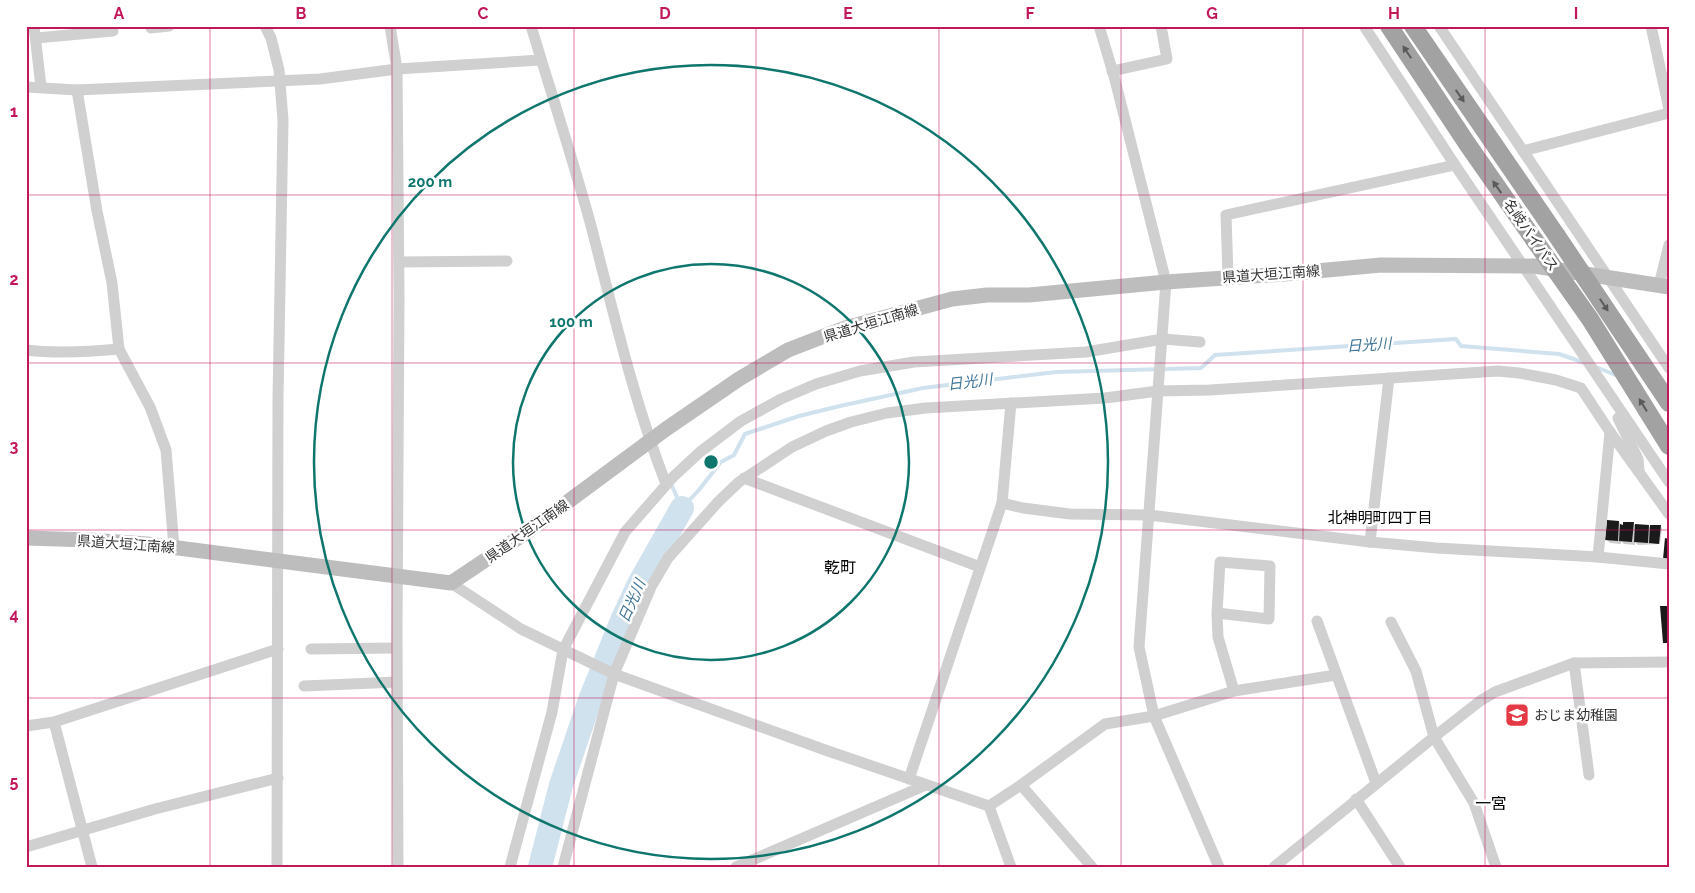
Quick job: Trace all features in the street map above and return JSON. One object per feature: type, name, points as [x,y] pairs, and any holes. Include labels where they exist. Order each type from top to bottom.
[{"type":"highway","name":"名岐バイパス","points":[[1389,26],[1468,145],[1590,319],[1669,446]]},
{"type":"highway","name":"名岐バイパス","points":[[1414,26],[1669,403]]},
{"type":"main road","name":"県道大垣江南線","points":[[26,538],[89,540],[174,547],[451,584],[527,532],[739,379],[788,350],[845,328],[952,300],[987,295],[1029,295],[1381,265],[1523,266],[1606,276],[1664,286]]},
{"type":"street","points":[[151,28],[169,26]]},
{"type":"street","points":[[265,26],[271,38],[280,80],[282,120],[278,399],[277,867]]},
{"type":"street","points":[[390,26],[397,69],[399,262],[398,867]]},
{"type":"street","points":[[532,26],[589,221],[614,320],[650,442],[666,484]]},
{"type":"street","points":[[1099,26],[1166,282],[1139,647],[1154,716],[1219,867]]},
{"type":"street","points":[[1112,71],[1167,59],[1161,26]]},
{"type":"street","points":[[1364,26],[1602,385],[1669,482]]},
{"type":"street","points":[[1439,26],[1669,368]]},
{"type":"street","points":[[1650,26],[1669,109]]},
{"type":"street","points":[[40,87],[35,32],[113,31]]},
{"type":"street","points":[[26,87],[78,90],[320,79],[397,69],[542,60]]},
{"type":"street","points":[[78,90],[97,211],[112,284],[119,349],[150,407],[166,450],[174,547]]},
{"type":"street","points":[[1523,151],[1669,113]]},
{"type":"street","points":[[1228,277],[1226,215],[1455,165]]},
{"type":"street","points":[[1664,286],[1669,246]]},
{"type":"street","points":[[399,262],[507,261]]},
{"type":"street","points":[[510,867],[552,712],[565,651],[625,532],[666,484],[700,452],[741,421],[781,400],[816,384],[860,371],[914,362],[1086,352],[1163,342],[1200,342]]},
{"type":"street","points":[[26,350],[49,353],[119,349]]},
{"type":"street","points":[[563,867],[612,673],[651,587],[668,558],[718,502],[744,478],[792,447],[851,422],[887,412],[1105,398],[1158,389],[1210,390],[1498,371],[1519,373],[1556,380],[1581,388],[1669,514]]},
{"type":"street","points":[[1370,542],[1389,378]]},
{"type":"street","points":[[1602,385],[1638,459],[1639,473]]},
{"type":"street","points":[[909,779],[1002,503],[1011,403]]},
{"type":"street","points":[[1598,557],[1610,432]]},
{"type":"street","points":[[744,478],[980,567]]},
{"type":"street","points":[[1002,503],[1023,508],[1070,514],[1149,515],[1370,542],[1437,548],[1598,557],[1669,564]]},
{"type":"street","points":[[1217,613],[1270,619],[1270,566],[1220,562],[1217,613],[1218,637],[1234,691]]},
{"type":"street","points":[[451,584],[521,629],[612,673],[988,806],[1012,867]]},
{"type":"street","points":[[1317,621],[1376,783]]},
{"type":"street","points":[[1391,622],[1416,671],[1434,737],[1474,803],[1496,867]]},
{"type":"street","points":[[311,649],[397,648]]},
{"type":"street","points":[[26,726],[54,722],[278,649]]},
{"type":"street","points":[[1274,867],[1434,737],[1480,701],[1495,692],[1574,663],[1669,662]]},
{"type":"street","points":[[1574,663],[1589,775]]},
{"type":"street","points":[[988,806],[1021,785],[1105,724],[1154,716],[1234,691],[1336,675]]},
{"type":"street","points":[[304,686],[397,682]]},
{"type":"street","points":[[54,722],[92,867]]},
{"type":"street","points":[[26,847],[155,809],[278,778]]},
{"type":"street","points":[[736,867],[926,785]]},
{"type":"street","points":[[1021,785],[1092,867]]},
{"type":"street","points":[[1356,799],[1400,867]]},
{"type":"building","points":[[1607,520],[1619,521],[1618,541],[1605,540]]},
{"type":"building","points":[[1623,522],[1634,522],[1632,542],[1619,541],[1620,524],[1623,525]]},
{"type":"building","points":[[1635,524],[1649,525],[1648,543],[1634,542]]},
{"type":"building","points":[[1650,525],[1661,525],[1659,544],[1649,543]]},
{"type":"building","points":[[1665,538],[1669,539],[1669,559],[1663,559]]},
{"type":"building","points":[[1660,606],[1669,606],[1669,643],[1663,643]]},
{"type":"waterway","name":"日光川","points":[[671,484],[682,508],[721,462],[734,455],[745,434],[799,416],[923,388],[1056,372],[1201,368],[1215,355],[1456,339],[1461,346],[1559,354],[1585,363]]},
{"type":"waterway","name":"日光川","points":[[1596,367],[1618,376]]},
{"type":"waterway","name":"日光川","points":[[540,867],[561,785],[590,700],[623,618],[639,584],[682,508]]},
{"type":"place","name":"おじま幼稚園","points":[[1517,715]]},
{"type":"district","name":"北神明町四丁目","points":[[1380,518]]},
{"type":"district","name":"乾町","points":[[840,567]]},
{"type":"district","name":"一宮","points":[[1491,803]]}]
